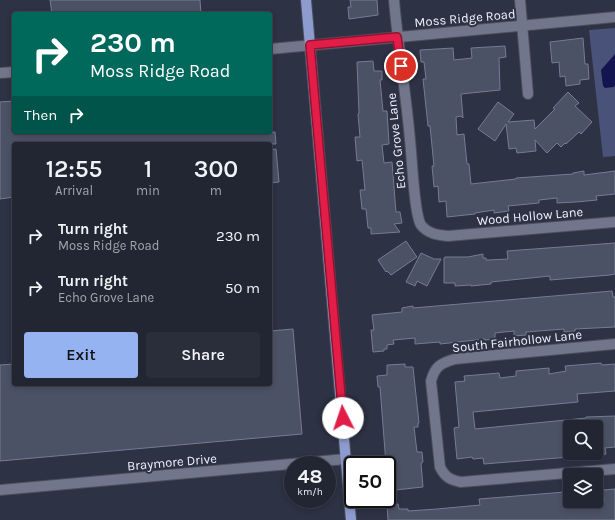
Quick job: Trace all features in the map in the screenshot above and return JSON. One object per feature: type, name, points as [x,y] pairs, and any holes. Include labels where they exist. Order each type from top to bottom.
[{"type":"main road","points":[[306,0],[346,456]]},
{"type":"main road","points":[[350,508],[351,520]]},
{"type":"street","name":"Echo Grove Lane","points":[[394,0],[417,210],[421,224],[432,234],[448,236]]},
{"type":"street","points":[[520,0],[528,94]]},
{"type":"street","name":"Moss Ridge Road","points":[[272,49],[615,17]]},
{"type":"street","points":[[0,73],[12,72]]},
{"type":"street","name":"Wood Hollow Lane","points":[[448,236],[615,222]]},
{"type":"street","name":"South Fairhollow Lane","points":[[615,344],[455,359],[443,362],[434,371],[431,380],[440,467],[444,475],[452,481],[461,482],[615,469]]},
{"type":"street","name":"Braymore Drive","points":[[0,490],[344,459]]},
{"type":"shaded area","points":[[615,28],[615,156],[603,157],[589,30]]},
{"type":"shaded area","points":[[615,54],[615,85],[614,87],[605,88],[603,86],[601,70]]},
{"type":"building","points":[[50,0],[200,0],[201,12],[52,12]]},
{"type":"building","points":[[350,0],[377,0],[378,15],[349,19],[348,7],[351,7]]},
{"type":"building","points":[[583,38],[585,64],[588,64],[589,79],[580,80],[580,84],[566,86],[565,76],[560,77],[559,62],[552,63],[550,42]]},
{"type":"building","points":[[505,46],[506,57],[499,58],[500,90],[461,94],[463,118],[461,116],[456,117],[457,135],[464,134],[471,184],[516,178],[573,174],[584,171],[584,175],[615,171],[615,194],[596,196],[597,200],[576,202],[557,203],[557,198],[539,200],[539,203],[508,206],[509,211],[494,213],[494,210],[447,217],[446,201],[439,202],[438,186],[434,187],[432,166],[434,166],[430,126],[428,126],[423,79],[426,79],[424,62],[421,62],[420,50],[453,48],[454,60],[472,58],[471,48]]},
{"type":"building","points":[[373,61],[374,71],[382,71],[382,80],[380,80],[383,111],[387,111],[389,144],[382,145],[384,163],[392,162],[396,212],[400,212],[402,223],[394,224],[400,232],[371,234],[371,228],[368,228],[366,209],[362,209],[360,190],[365,190],[362,160],[357,161],[355,137],[360,137],[357,62]]},
{"type":"building","points":[[568,92],[579,103],[575,106],[592,122],[581,134],[579,132],[561,147],[557,143],[547,153],[535,140],[536,151],[517,153],[516,148],[509,149],[506,124],[495,141],[478,129],[498,102],[514,114],[508,122],[534,120],[535,129],[555,109],[553,108]]},
{"type":"building","points":[[12,101],[12,134],[272,134],[272,132],[275,132],[276,144],[272,144],[272,142],[12,142],[12,197],[0,199],[0,102]]},
{"type":"building","points":[[276,149],[279,182],[272,183],[272,150]]},
{"type":"building","points":[[406,241],[417,257],[391,275],[387,271],[386,272],[378,260]]},
{"type":"building","points":[[615,243],[615,274],[550,280],[550,276],[491,282],[491,284],[471,286],[455,286],[455,283],[444,283],[445,257],[468,257],[483,254],[483,258],[486,258],[486,260],[508,259],[507,251]]},
{"type":"building","points":[[421,253],[434,259],[441,259],[427,286],[417,281],[415,286],[406,282]]},
{"type":"building","points":[[612,291],[613,297],[615,297],[615,327],[575,329],[575,331],[564,332],[564,329],[526,332],[526,335],[514,336],[514,331],[495,333],[495,339],[440,344],[440,342],[415,344],[415,338],[393,340],[394,344],[387,345],[387,349],[384,349],[384,351],[373,352],[371,330],[374,330],[372,315],[402,312],[402,308],[413,306],[413,308]]},
{"type":"building","points":[[293,329],[302,434],[0,461],[0,365],[12,364],[12,386],[272,386],[272,331]]},
{"type":"building","points":[[601,363],[602,365],[615,364],[615,391],[577,394],[578,402],[473,412],[475,429],[563,420],[563,458],[484,464],[483,458],[473,459],[472,457],[457,459],[454,428],[459,427],[455,382],[465,381],[464,376],[499,373],[500,378],[516,376],[516,371],[549,368],[549,374],[566,371],[565,366]]},
{"type":"building","points":[[405,364],[405,367],[413,367],[419,423],[418,427],[414,427],[417,452],[422,452],[423,462],[421,463],[423,487],[396,490],[396,456],[385,456],[380,387],[378,387],[377,376],[387,375],[387,365]]},
{"type":"building","points":[[615,416],[615,447],[605,448],[606,454],[603,454],[603,420],[566,420],[586,417]]},
{"type":"building","points":[[615,489],[615,520],[388,520],[387,508],[396,508],[396,504],[398,504],[399,509],[408,509],[408,511],[437,509],[480,505],[479,499],[563,492],[563,508],[603,508],[603,490]]},
{"type":"route","points":[[343,418],[310,45],[397,37],[401,66]]}]
